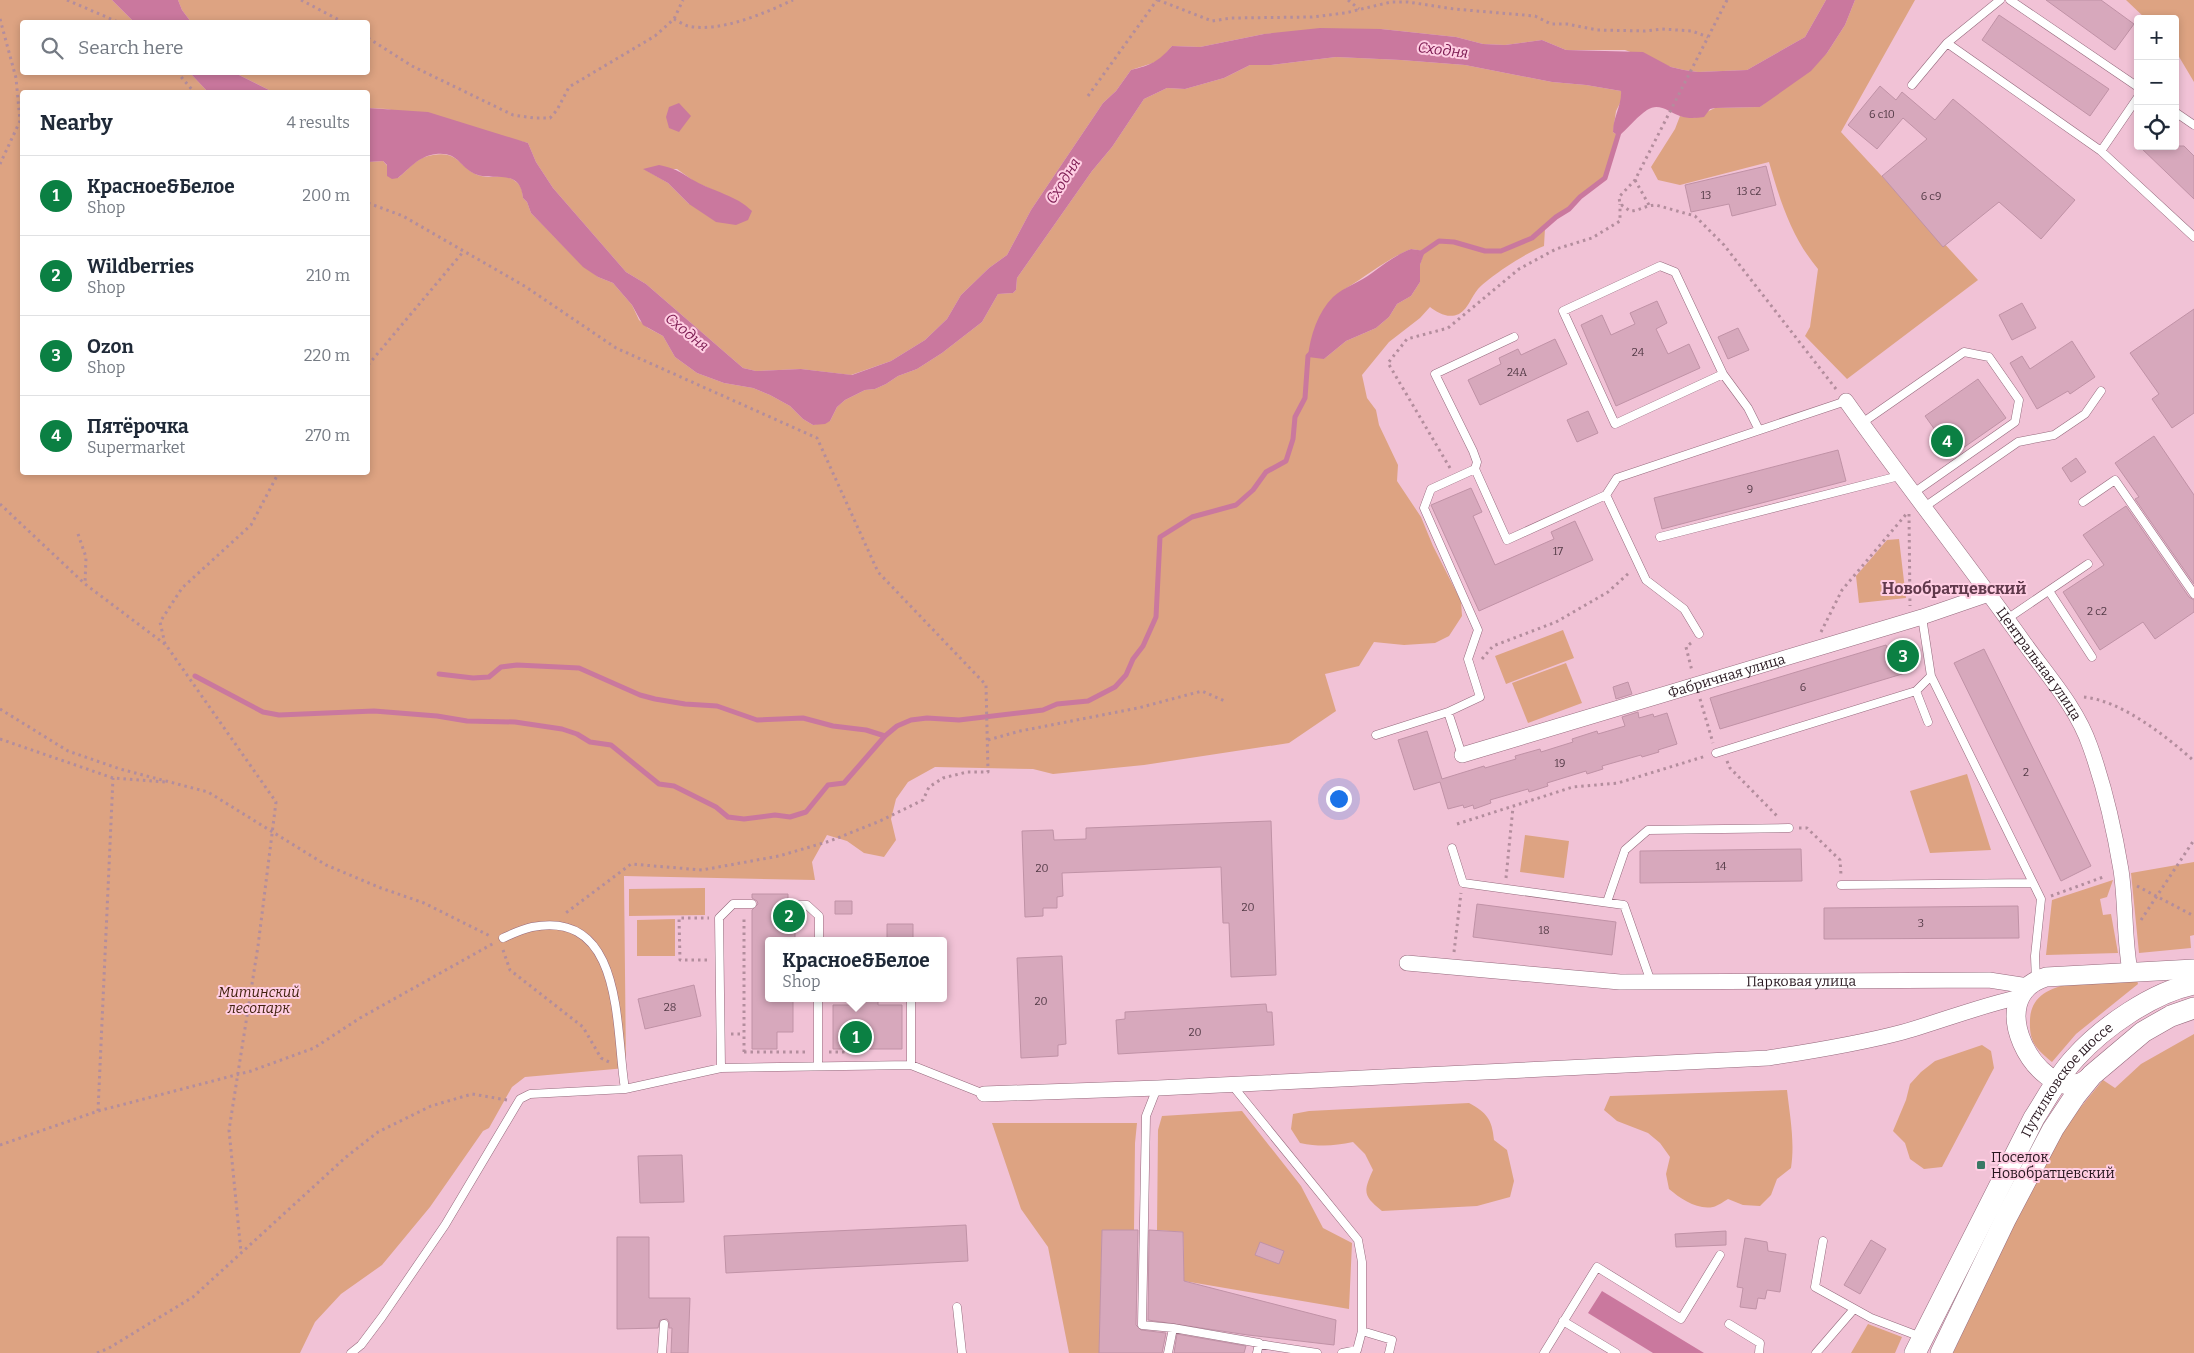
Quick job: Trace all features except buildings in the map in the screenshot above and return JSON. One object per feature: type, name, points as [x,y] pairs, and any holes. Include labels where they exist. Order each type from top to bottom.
[{"type":"main road","name":"Путилковское шоссе","points":[[1919,1345],[2034,1118],[2056,1082],[2075,1058],[2100,1034],[2159,996],[2194,984]]},
{"type":"main road","name":"Путилковское шоссе","points":[[1941,1353],[2006,1218],[2053,1129],[2075,1096],[2092,1075],[2143,1032],[2171,1016],[2194,1008]]},
{"type":"street","name":"Центральная улица","points":[[1846,401],[1910,491],[1916,510],[1990,594],[2077,718],[2089,744],[2103,789],[2121,871],[2130,971]]},
{"type":"street","name":"Фабричная улица","points":[[1462,755],[1916,619],[1990,594]]},
{"type":"street","name":"Парковая улица","points":[[1407,963],[1620,982],[1989,980],[2028,988],[2046,977],[2194,969]]},
{"type":"street","points":[[2028,988],[2016,1015],[2018,1033],[2030,1059],[2056,1082],[2067,1084],[2079,1083],[2092,1075]]},
{"type":"street","points":[[984,1094],[1158,1088],[1768,1058],[1841,1048],[1905,1032],[2028,988]]},
{"type":"lane","points":[[1912,85],[1947,43],[2000,0]]},
{"type":"lane","points":[[2010,0],[2134,84]]},
{"type":"lane","points":[[1947,43],[2101,151],[2194,237]]},
{"type":"lane","points":[[2101,151],[2134,103]]},
{"type":"lane","points":[[2179,115],[2194,124]]},
{"type":"lane","points":[[1723,374],[1615,424],[1563,310],[1660,266],[1676,272],[1723,374],[1748,408],[1759,430]]},
{"type":"lane","points":[[1514,338],[1436,374],[1473,451],[1477,462],[1475,469],[1507,540],[1606,495],[1617,478],[1846,401]]},
{"type":"lane","points":[[1862,423],[1964,352],[1989,357],[2019,400],[2015,422],[1910,491]]},
{"type":"lane","points":[[1916,510],[2018,442],[2054,435],[2085,414],[2101,391]]},
{"type":"lane","points":[[1376,735],[1448,712],[1480,697],[1468,659],[1478,630],[1424,508],[1431,489],[1475,469]]},
{"type":"lane","points":[[1660,537],[1899,476]]},
{"type":"lane","points":[[2083,502],[2115,480],[2194,594]]},
{"type":"lane","points":[[1606,495],[1646,580],[1684,609],[1699,634]]},
{"type":"lane","points":[[2007,619],[2088,564]]},
{"type":"lane","points":[[2049,591],[2092,657]]},
{"type":"lane","points":[[1916,619],[1932,676],[2041,900],[2035,956],[2028,988]]},
{"type":"lane","points":[[1720,752],[1916,691],[1932,676]]},
{"type":"lane","points":[[1916,691],[1928,722]]},
{"type":"lane","points":[[1448,712],[1462,755]]},
{"type":"lane","points":[[1608,902],[1625,850],[1648,830],[1789,828]]},
{"type":"lane","points":[[1452,848],[1463,883],[1624,905],[1651,982]]},
{"type":"lane","points":[[1841,885],[2033,883]]},
{"type":"lane","points":[[721,1068],[719,918],[732,904],[748,904]]},
{"type":"lane","points":[[788,904],[807,905],[819,916],[819,937]]},
{"type":"lane","points":[[501,939],[530,927],[549,925],[567,928],[583,935],[594,945],[603,959],[612,984],[625,1089]]},
{"type":"lane","points":[[818,1002],[818,1066]]},
{"type":"lane","points":[[911,1002],[911,1065]]},
{"type":"lane","points":[[350,1353],[361,1346],[382,1317],[445,1225],[518,1102],[530,1094],[625,1089],[721,1068],[911,1065],[984,1094]]},
{"type":"lane","points":[[1231,1083],[1358,1240],[1362,1262],[1362,1331],[1357,1350],[1342,1353]]},
{"type":"lane","points":[[1158,1088],[1146,1116],[1142,1325],[1173,1328],[1317,1353]]},
{"type":"lane","points":[[1823,1242],[1815,1288],[1919,1345]]},
{"type":"lane","points":[[1544,1353],[1597,1267],[1681,1319],[1720,1255]]},
{"type":"lane","points":[[957,1307],[962,1353]]},
{"type":"lane","points":[[1816,1353],[1854,1309]]},
{"type":"lane","points":[[1564,1321],[1616,1353]]},
{"type":"lane","points":[[662,1353],[664,1324]]},
{"type":"lane","points":[[1729,1324],[1760,1343],[1759,1353]]},
{"type":"lane","points":[[1168,1353],[1173,1328]]},
{"type":"lane","points":[[1362,1331],[1392,1340],[1389,1353]]},
{"type":"lane","points":[[1257,1353],[1259,1344]]},
{"type":"path","points":[[67,0],[113,20]]},
{"type":"path","points":[[301,0],[339,20]]},
{"type":"path","points":[[370,39],[412,66],[513,115],[550,118],[557,110],[569,87],[655,36],[674,19],[683,0]]},
{"type":"path","points":[[674,19],[688,26],[719,26],[766,13],[793,0]]},
{"type":"path","points":[[1088,96],[1157,0],[1212,21],[1230,18],[1312,17],[1359,10],[1392,2],[1416,2],[1454,9],[1536,16],[1551,24],[1567,24],[1597,30],[1645,31],[1662,29],[1692,32],[1708,37]]},
{"type":"path","points":[[1348,0],[1359,10]]},
{"type":"path","points":[[1455,478],[1388,363],[1407,339],[1448,328],[1519,269],[1556,249],[1592,238],[1620,221],[1619,198],[1635,180],[1727,0]]},
{"type":"path","points":[[0,19],[16,78],[20,121],[0,164]]},
{"type":"path","points":[[180,75],[192,90]]},
{"type":"path","points":[[1635,180],[1650,205]]},
{"type":"path","points":[[370,204],[403,216],[526,287],[616,348],[817,438],[878,572],[986,685],[988,772],[967,772],[943,778],[929,787],[923,800],[880,821],[830,841],[779,856],[702,870],[631,864],[549,925]]},
{"type":"path","points":[[1620,204],[1630,211],[1639,211],[1656,204],[1695,216],[1724,245],[1846,401]]},
{"type":"path","points":[[370,362],[463,252]]},
{"type":"path","points":[[166,645],[160,622],[182,588],[251,525],[277,475]]},
{"type":"path","points":[[1910,491],[1916,510],[1916,619]]},
{"type":"path","points":[[0,504],[85,584],[166,645],[276,802],[274,834],[229,1130],[240,1252]]},
{"type":"path","points":[[1812,650],[1842,590],[1916,510]]},
{"type":"path","points":[[78,534],[86,557],[85,584]]},
{"type":"path","points":[[1472,671],[1494,646],[1556,622],[1608,592],[1638,565]]},
{"type":"path","points":[[988,740],[1020,731],[1138,708],[1202,691],[1227,702]]},
{"type":"path","points":[[2061,694],[2093,698],[2120,707],[2173,742],[2194,761]]},
{"type":"path","points":[[0,709],[68,751],[120,769],[208,792],[326,865],[381,888],[424,903],[501,939],[510,970],[583,1027],[601,1058],[621,1068]]},
{"type":"path","points":[[0,739],[113,778],[176,783]]},
{"type":"path","points":[[1457,824],[1573,787],[1618,783],[1720,752],[1730,768],[1789,828],[1807,828],[1840,860],[1841,885]]},
{"type":"path","points":[[98,1111],[113,778]]},
{"type":"path","points":[[1505,888],[1513,807]]},
{"type":"path","points":[[2126,941],[2194,840]]},
{"type":"path","points":[[1452,966],[1463,883]]},
{"type":"path","points":[[744,1068],[748,904]]},
{"type":"path","points":[[719,918],[679,918],[680,960],[720,960]]},
{"type":"path","points":[[0,1145],[98,1111],[238,1075],[314,1048],[360,1018],[501,939]]},
{"type":"path","points":[[97,1353],[109,1348],[193,1297],[346,1157],[378,1132],[431,1106],[472,1094],[518,1102]]},
{"type":"green space","name":"Митинский лесопарк","points":[[0,0],[112,0],[132,20],[20,20],[20,75],[192,75],[206,90],[20,90],[20,475],[370,475],[370,162],[383,161],[398,178],[422,158],[442,154],[455,158],[468,169],[481,176],[507,177],[511,179],[520,186],[523,198],[527,202],[531,213],[575,258],[598,277],[613,283],[632,305],[639,320],[648,328],[663,336],[675,357],[697,373],[724,383],[753,388],[770,395],[790,406],[803,419],[813,425],[830,421],[837,407],[845,400],[865,390],[875,389],[898,376],[917,369],[942,353],[982,322],[998,294],[1013,293],[1016,290],[1017,278],[1092,171],[1112,147],[1144,99],[1167,88],[1185,89],[1224,78],[1250,65],[1271,65],[1336,57],[1465,65],[1552,82],[1621,91],[1621,101],[1616,111],[1613,132],[1617,135],[1615,149],[1605,178],[1545,228],[1544,246],[1519,259],[1491,278],[1478,289],[1465,309],[1459,314],[1447,316],[1430,307],[1420,318],[1389,342],[1362,375],[1367,398],[1376,410],[1379,425],[1398,465],[1397,481],[1421,517],[1433,546],[1461,601],[1462,616],[1449,636],[1435,643],[1404,645],[1374,642],[1359,666],[1325,674],[1336,711],[1289,743],[1144,765],[1053,774],[1033,769],[935,767],[908,782],[896,799],[891,819],[896,840],[884,857],[864,853],[847,841],[827,835],[812,862],[815,880],[624,876],[626,1068],[525,1077],[512,1087],[489,1128],[483,1131],[430,1207],[382,1265],[341,1294],[315,1322],[300,1353],[0,1353]],"holes":[[[1411,249],[1424,251],[1420,265],[1420,282],[1411,296],[1397,304],[1389,317],[1376,328],[1346,341],[1324,359],[1345,289],[1386,262]]]},
{"type":"green space","points":[[178,0],[1826,0],[1805,37],[1747,70],[1698,72],[1671,67],[1625,50],[1566,50],[1542,40],[1505,45],[1483,44],[1456,37],[1381,29],[1264,34],[1200,47],[1172,46],[1159,61],[1131,70],[1116,91],[1103,103],[1031,210],[1007,255],[989,268],[961,295],[947,319],[925,340],[891,361],[851,375],[801,369],[756,371],[743,368],[646,284],[626,272],[553,188],[536,162],[528,143],[387,109],[370,108],[370,90],[269,90],[239,75],[370,75],[370,20],[190,20],[182,10]],"holes":[[[644,169],[677,169],[695,182],[713,190],[689,204],[668,183]]]},
{"type":"green space","points":[[1855,0],[1915,0],[1841,132],[1978,280],[1847,379],[1805,336],[1810,327],[1818,269],[1794,232],[1769,162],[1680,185],[1658,180],[1651,167],[1675,129],[1680,116],[1694,118],[1715,108],[1760,107],[1827,53],[1845,25]]},
{"type":"green space","points":[[2126,0],[2194,0],[2194,82],[2179,57],[2179,15],[2142,15]]},
{"type":"green space","points":[[1899,539],[1906,598],[1859,603],[1856,576],[1887,540]]},
{"type":"green space","points":[[1563,630],[1574,658],[1506,684],[1495,656]]},
{"type":"green space","points":[[1566,663],[1582,703],[1528,723],[1512,683]]},
{"type":"green space","points":[[1967,774],[1991,850],[1930,853],[1910,791]]},
{"type":"green space","points":[[1525,835],[1569,841],[1564,878],[1520,872]]},
{"type":"green space","points":[[2194,862],[2194,935],[2190,936],[2191,948],[2139,953],[2131,873]]},
{"type":"green space","points":[[2113,880],[2107,897],[2100,899],[2103,915],[2111,914],[2118,953],[2046,955],[2052,900]]},
{"type":"green space","points":[[705,888],[705,915],[629,916],[629,889]]},
{"type":"green space","points":[[675,919],[675,956],[637,956],[637,920]]},
{"type":"green space","points":[[2137,980],[2138,984],[2076,1034],[2052,1062],[2032,1040],[2030,1020],[2034,1005],[2043,995],[2056,988],[2089,981]]},
{"type":"green space","points":[[2194,1034],[2194,1353],[1953,1353],[2025,1200],[2070,1120],[2103,1080],[2115,1088],[2141,1064]]},
{"type":"green space","points":[[1982,1045],[1991,1051],[1994,1068],[1942,1167],[1924,1169],[1910,1159],[1905,1143],[1893,1131],[1906,1100],[1910,1084],[1935,1061]]},
{"type":"green space","points":[[1787,1090],[1792,1139],[1791,1168],[1777,1179],[1771,1195],[1760,1206],[1743,1205],[1728,1199],[1715,1206],[1701,1207],[1684,1200],[1669,1189],[1666,1174],[1670,1157],[1660,1143],[1648,1133],[1617,1121],[1604,1110],[1610,1096]]},
{"type":"green space","points":[[1469,1103],[1488,1117],[1494,1140],[1507,1150],[1514,1181],[1510,1197],[1477,1206],[1382,1211],[1368,1197],[1366,1189],[1373,1170],[1365,1154],[1353,1142],[1327,1145],[1300,1143],[1291,1129],[1293,1114],[1309,1111]]},
{"type":"green space","points":[[1242,1111],[1301,1186],[1323,1228],[1352,1243],[1349,1309],[1184,1281],[1183,1232],[1157,1230],[1158,1130],[1162,1116]]},
{"type":"green space","points":[[992,1123],[1137,1123],[1134,1230],[1102,1231],[1099,1353],[1069,1353],[1048,1247],[1021,1209]]},
{"type":"green space","points":[[1868,1324],[1902,1337],[1895,1353],[1851,1353]]},
{"type":"water","points":[[112,0],[178,0],[182,10],[190,20],[132,20]]},
{"type":"water","name":"Сходня","points":[[1826,0],[1855,0],[1845,25],[1827,53],[1811,71],[1760,107],[1715,108],[1710,109],[1704,117],[1686,118],[1664,108],[1656,107],[1640,115],[1621,134],[1617,135],[1613,132],[1613,127],[1621,91],[1552,82],[1465,65],[1336,57],[1271,65],[1250,65],[1224,78],[1185,89],[1167,88],[1144,99],[1112,147],[1092,171],[1017,278],[1016,290],[1013,293],[998,294],[982,322],[942,353],[917,369],[898,376],[875,389],[865,390],[845,400],[837,407],[830,421],[825,424],[813,425],[803,419],[790,406],[770,395],[753,388],[724,383],[697,373],[675,357],[663,336],[643,325],[632,305],[613,283],[598,277],[583,267],[531,213],[527,202],[523,198],[521,188],[512,179],[475,174],[454,157],[444,154],[425,157],[398,178],[392,179],[387,176],[387,165],[383,161],[370,162],[370,108],[428,112],[528,143],[536,162],[553,188],[626,272],[646,284],[743,368],[756,371],[801,369],[852,375],[891,361],[925,340],[947,319],[961,295],[989,268],[1007,255],[1031,210],[1103,103],[1116,91],[1131,70],[1154,62],[1172,46],[1200,47],[1264,34],[1320,28],[1381,29],[1456,37],[1483,44],[1505,45],[1542,40],[1566,50],[1643,52],[1671,67],[1698,72],[1747,70],[1805,37]]},
{"type":"water","points":[[192,75],[239,75],[269,90],[206,90]]},
{"type":"water","points":[[679,103],[691,116],[679,132],[669,128],[666,117],[669,107]]},
{"type":"water","points":[[659,165],[675,169],[702,185],[739,201],[752,211],[748,220],[736,225],[716,222],[689,204],[668,183],[643,169]]},
{"type":"water","points":[[1411,249],[1425,251],[1420,265],[1420,282],[1411,296],[1397,304],[1389,317],[1376,328],[1346,341],[1324,359],[1308,357],[1316,325],[1323,310],[1333,297],[1400,254]]},
{"type":"water","points":[[1602,1291],[1704,1353],[1653,1353],[1588,1313]]},
{"type":"waterway","points":[[1420,254],[1439,241],[1454,242],[1485,251],[1501,251],[1532,238],[1605,178],[1620,129]]},
{"type":"waterway","points":[[439,674],[473,678],[489,677],[501,667],[517,665],[579,668],[640,695],[655,699],[685,704],[717,706],[757,720],[803,718],[833,726],[866,730],[885,736],[897,726],[911,720],[927,718],[959,720],[1043,710],[1057,704],[1088,701],[1115,687],[1126,675],[1133,659],[1143,646],[1156,617],[1160,537],[1192,517],[1236,505],[1253,490],[1266,472],[1286,461],[1293,439],[1295,417],[1305,398],[1308,356],[1312,352]]},
{"type":"waterway","points":[[195,676],[263,712],[279,715],[374,711],[437,716],[467,721],[515,722],[562,729],[577,734],[590,742],[611,745],[659,784],[674,786],[716,807],[728,817],[744,819],[775,815],[790,817],[806,812],[828,785],[844,783],[885,736]]},
{"type":"place","name":"Пятёрочка","points":[[1947,441]]},
{"type":"place","name":"Ozon","points":[[1903,656]]},
{"type":"place","name":"Wildberries","points":[[789,916]]},
{"type":"place","name":"Красное&Белое","points":[[856,1037]]},
{"type":"place","name":"Поселок Новобратцевский","points":[[1981,1165]]},
{"type":"district","name":"Новобратцевский","points":[[1954,588]]}]
